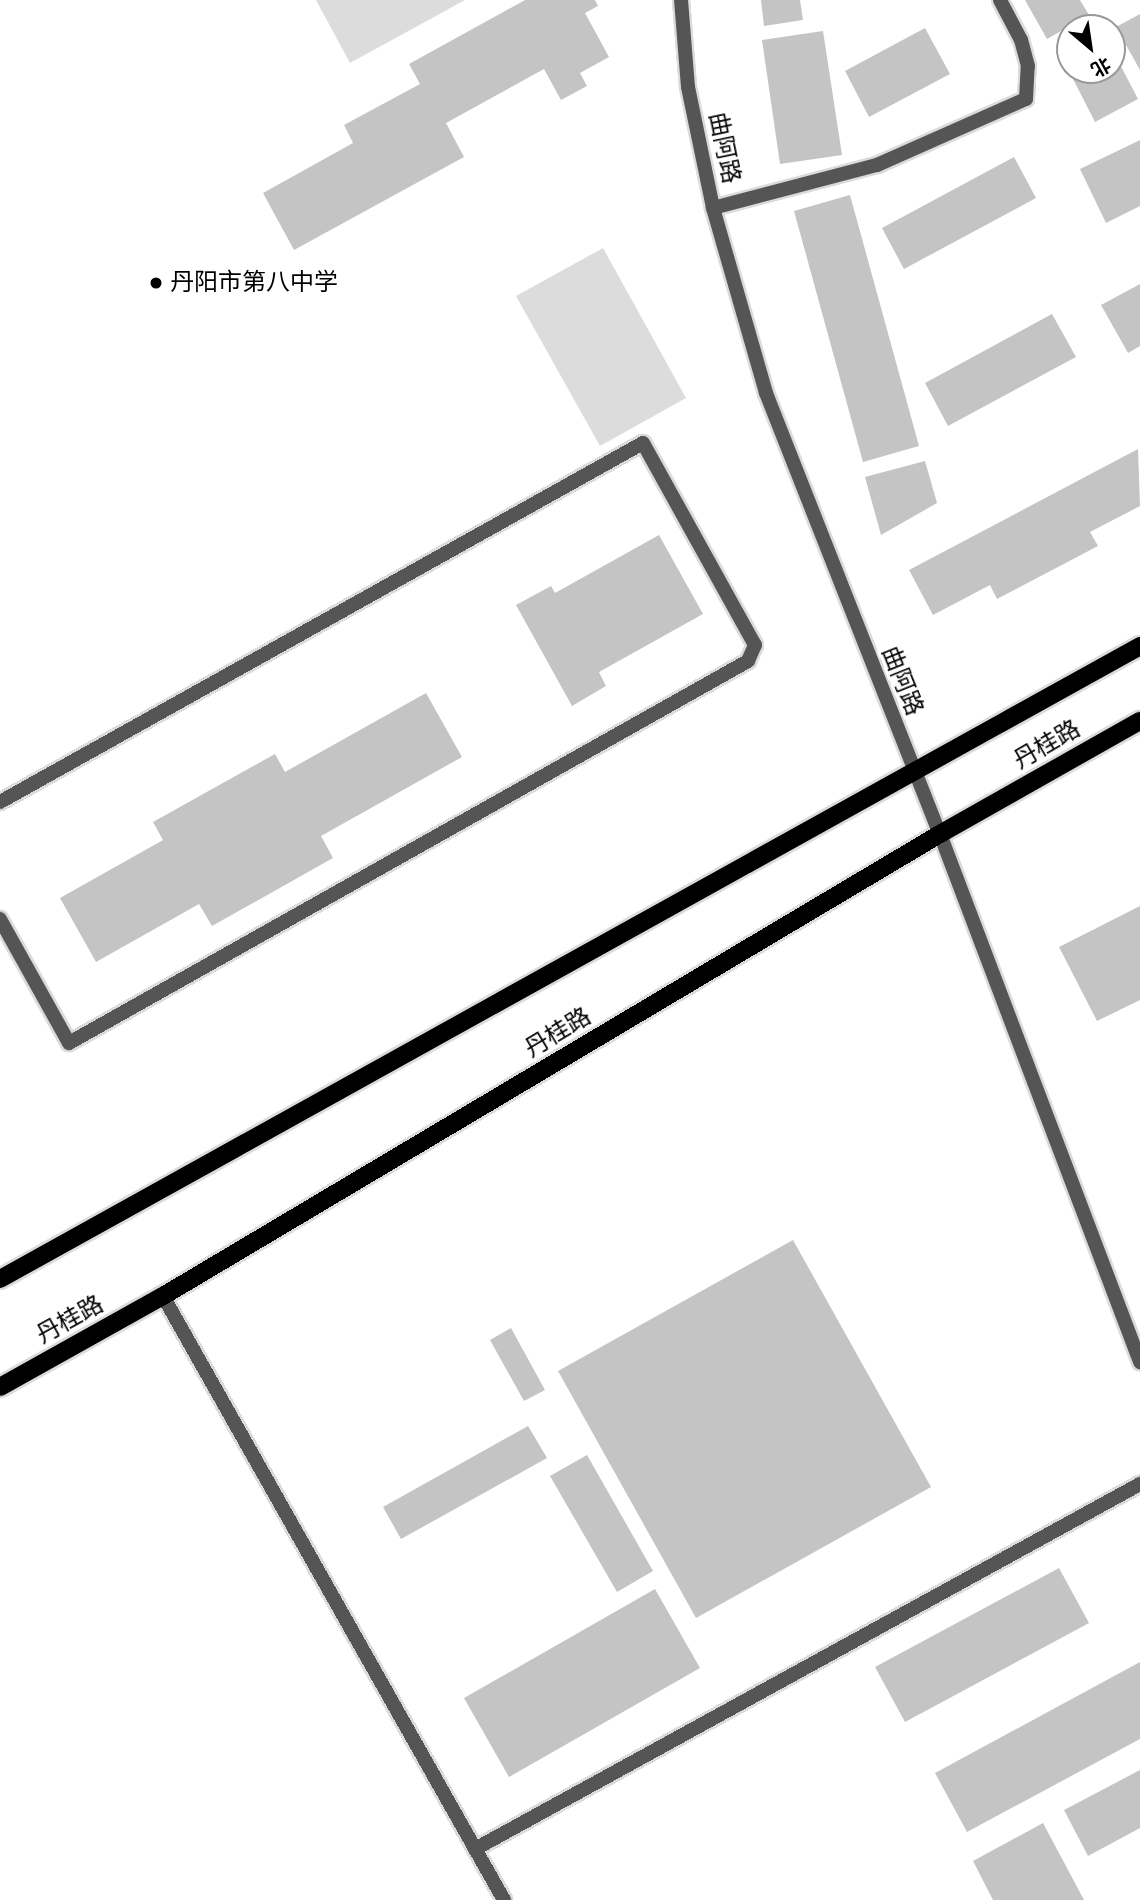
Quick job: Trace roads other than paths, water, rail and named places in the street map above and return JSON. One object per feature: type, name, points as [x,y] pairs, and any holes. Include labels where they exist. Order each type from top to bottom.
[{"type":"main road","name":"丹桂路","points":[[0,1279],[1140,646]]},
{"type":"main road","name":"丹桂路","points":[[0,1387],[163,1296],[940,834],[1140,721]]},
{"type":"street","name":"曲阿路","points":[[681,0],[688,87],[713,208],[766,393],[940,834],[1140,1362]]},
{"type":"street","points":[[713,208],[877,165],[1026,99],[1028,66],[1021,40],[1000,0]]},
{"type":"street","points":[[0,802],[643,443],[755,645],[748,661],[69,1042],[0,919]]},
{"type":"street","points":[[163,1296],[504,1900]]},
{"type":"street","points":[[475,1849],[1140,1485]]},
{"type":"place","name":"丹阳市第八中学","points":[[156,283]]}]
